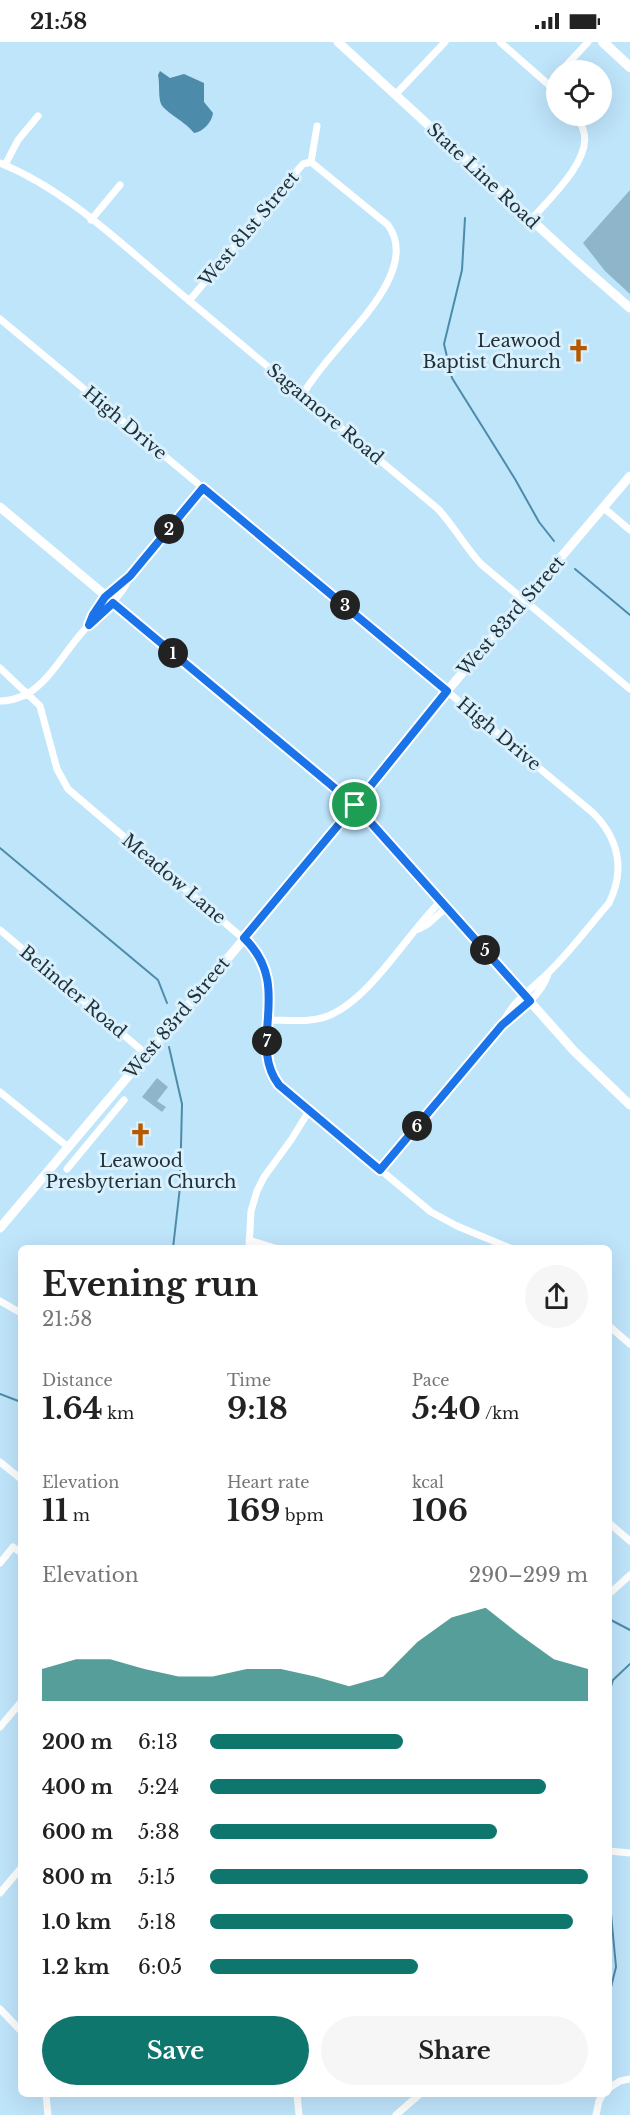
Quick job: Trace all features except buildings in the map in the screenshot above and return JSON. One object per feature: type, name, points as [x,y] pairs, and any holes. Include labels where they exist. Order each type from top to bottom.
[{"type":"main road","points":[[603,42],[630,67]]},
{"type":"street","name":"State Line Road","points":[[338,42],[630,308]]},
{"type":"street","points":[[395,95],[445,42]]},
{"type":"street","points":[[500,42],[546,82]]},
{"type":"street","points":[[571,60],[588,42]]},
{"type":"street","points":[[2,164],[38,116]]},
{"type":"street","points":[[302,395],[317,372],[382,294],[394,267],[396,246],[395,234],[388,225],[311,162],[317,126]]},
{"type":"street","points":[[531,220],[574,170],[580,159],[585,135],[581,126]]},
{"type":"street","name":"West 81st Street","points":[[189,301],[303,164],[311,162]]},
{"type":"street","name":"Sagamore Road","points":[[2,164],[46,185],[92,220],[302,395],[438,509],[450,521],[481,564],[630,689]]},
{"type":"street","points":[[92,220],[120,185]]},
{"type":"street","name":"High Drive","points":[[0,319],[603,822],[615,844],[618,860],[618,876],[612,897],[527,997]]},
{"type":"street","name":"West 83rd Street","points":[[0,1228],[355,805],[447,691],[630,476]]},
{"type":"street","points":[[0,701],[15,699],[28,693],[44,679],[89,625],[93,615],[130,576],[203,488]]},
{"type":"street","points":[[0,507],[355,805],[574,1051],[630,1105]]},
{"type":"street","points":[[604,508],[630,530]]},
{"type":"street","name":"Meadow Lane","points":[[0,668],[40,706],[57,769],[68,789],[252,945],[263,964],[270,990],[268,1066],[271,1075],[279,1085],[439,1217],[503,1245]]},
{"type":"street","points":[[268,1020],[312,1019],[339,1011],[358,995],[418,929],[428,924],[444,904]]},
{"type":"street","name":"Belinder Road","points":[[0,930],[147,1054]]},
{"type":"street","points":[[380,1170],[502,1025],[508,1013],[527,997]]},
{"type":"street","points":[[0,1092],[68,1147]]},
{"type":"street","points":[[68,1169],[124,1100]]},
{"type":"street","points":[[249,1245],[253,1205],[260,1184],[309,1111]]},
{"type":"street","points":[[249,1240],[265,1245]]},
{"type":"street","points":[[0,1301],[18,1311]]},
{"type":"street","points":[[612,1329],[630,1344]]},
{"type":"street","points":[[0,1462],[18,1477]]},
{"type":"street","points":[[612,1526],[630,1541]]},
{"type":"street","points":[[0,1563],[14,1547],[18,1550]]},
{"type":"street","points":[[612,1591],[630,1575]]},
{"type":"street","points":[[0,1727],[18,1706]]},
{"type":"street","points":[[612,1851],[630,1853]]},
{"type":"street","points":[[0,1893],[18,1872]]},
{"type":"street","points":[[0,2009],[18,2028]]},
{"type":"street","points":[[612,2085],[630,2079]]},
{"type":"street","points":[[46,2097],[48,2115]]},
{"type":"street","points":[[297,2097],[299,2115]]},
{"type":"street","points":[[396,2115],[417,2097]]},
{"type":"street","points":[[596,2115],[601,2097]]},
{"type":"shaded area","points":[[160,71],[170,78],[184,74],[204,83],[204,102],[213,113],[204,129],[194,133],[161,104],[158,75]]},
{"type":"shaded area","points":[[630,190],[630,294],[605,271],[583,243]]},
{"type":"shaded area","points":[[157,1078],[168,1087],[157,1101],[166,1107],[162,1112],[142,1097]]},
{"type":"waterway","points":[[465,218],[462,270],[444,344],[452,378],[539,522],[554,541]]},
{"type":"waterway","points":[[575,569],[630,615]]},
{"type":"waterway","points":[[0,848],[158,980],[167,1003]]},
{"type":"waterway","points":[[169,1047],[182,1104],[180,1187],[173,1245]]},
{"type":"waterway","points":[[0,1394],[18,1401]]},
{"type":"waterway","points":[[612,1621],[630,1630]]},
{"type":"waterway","points":[[612,1683],[630,1664]]},
{"type":"waterway","points":[[612,1925],[616,1967],[612,1983]]},
{"type":"place","name":"Leawood Baptist Church","points":[[579,351]]},
{"type":"place","name":"Leawood Presbyterian Church","points":[[141,1135]]},
{"type":"route","points":[[355,805],[113,603],[89,625],[105,597],[122,580],[130,576],[203,488],[447,691],[355,805],[530,1001],[502,1025],[380,1170],[279,1085],[271,1075],[267,1050],[270,990],[263,964],[252,945],[244,938],[355,805]]}]
